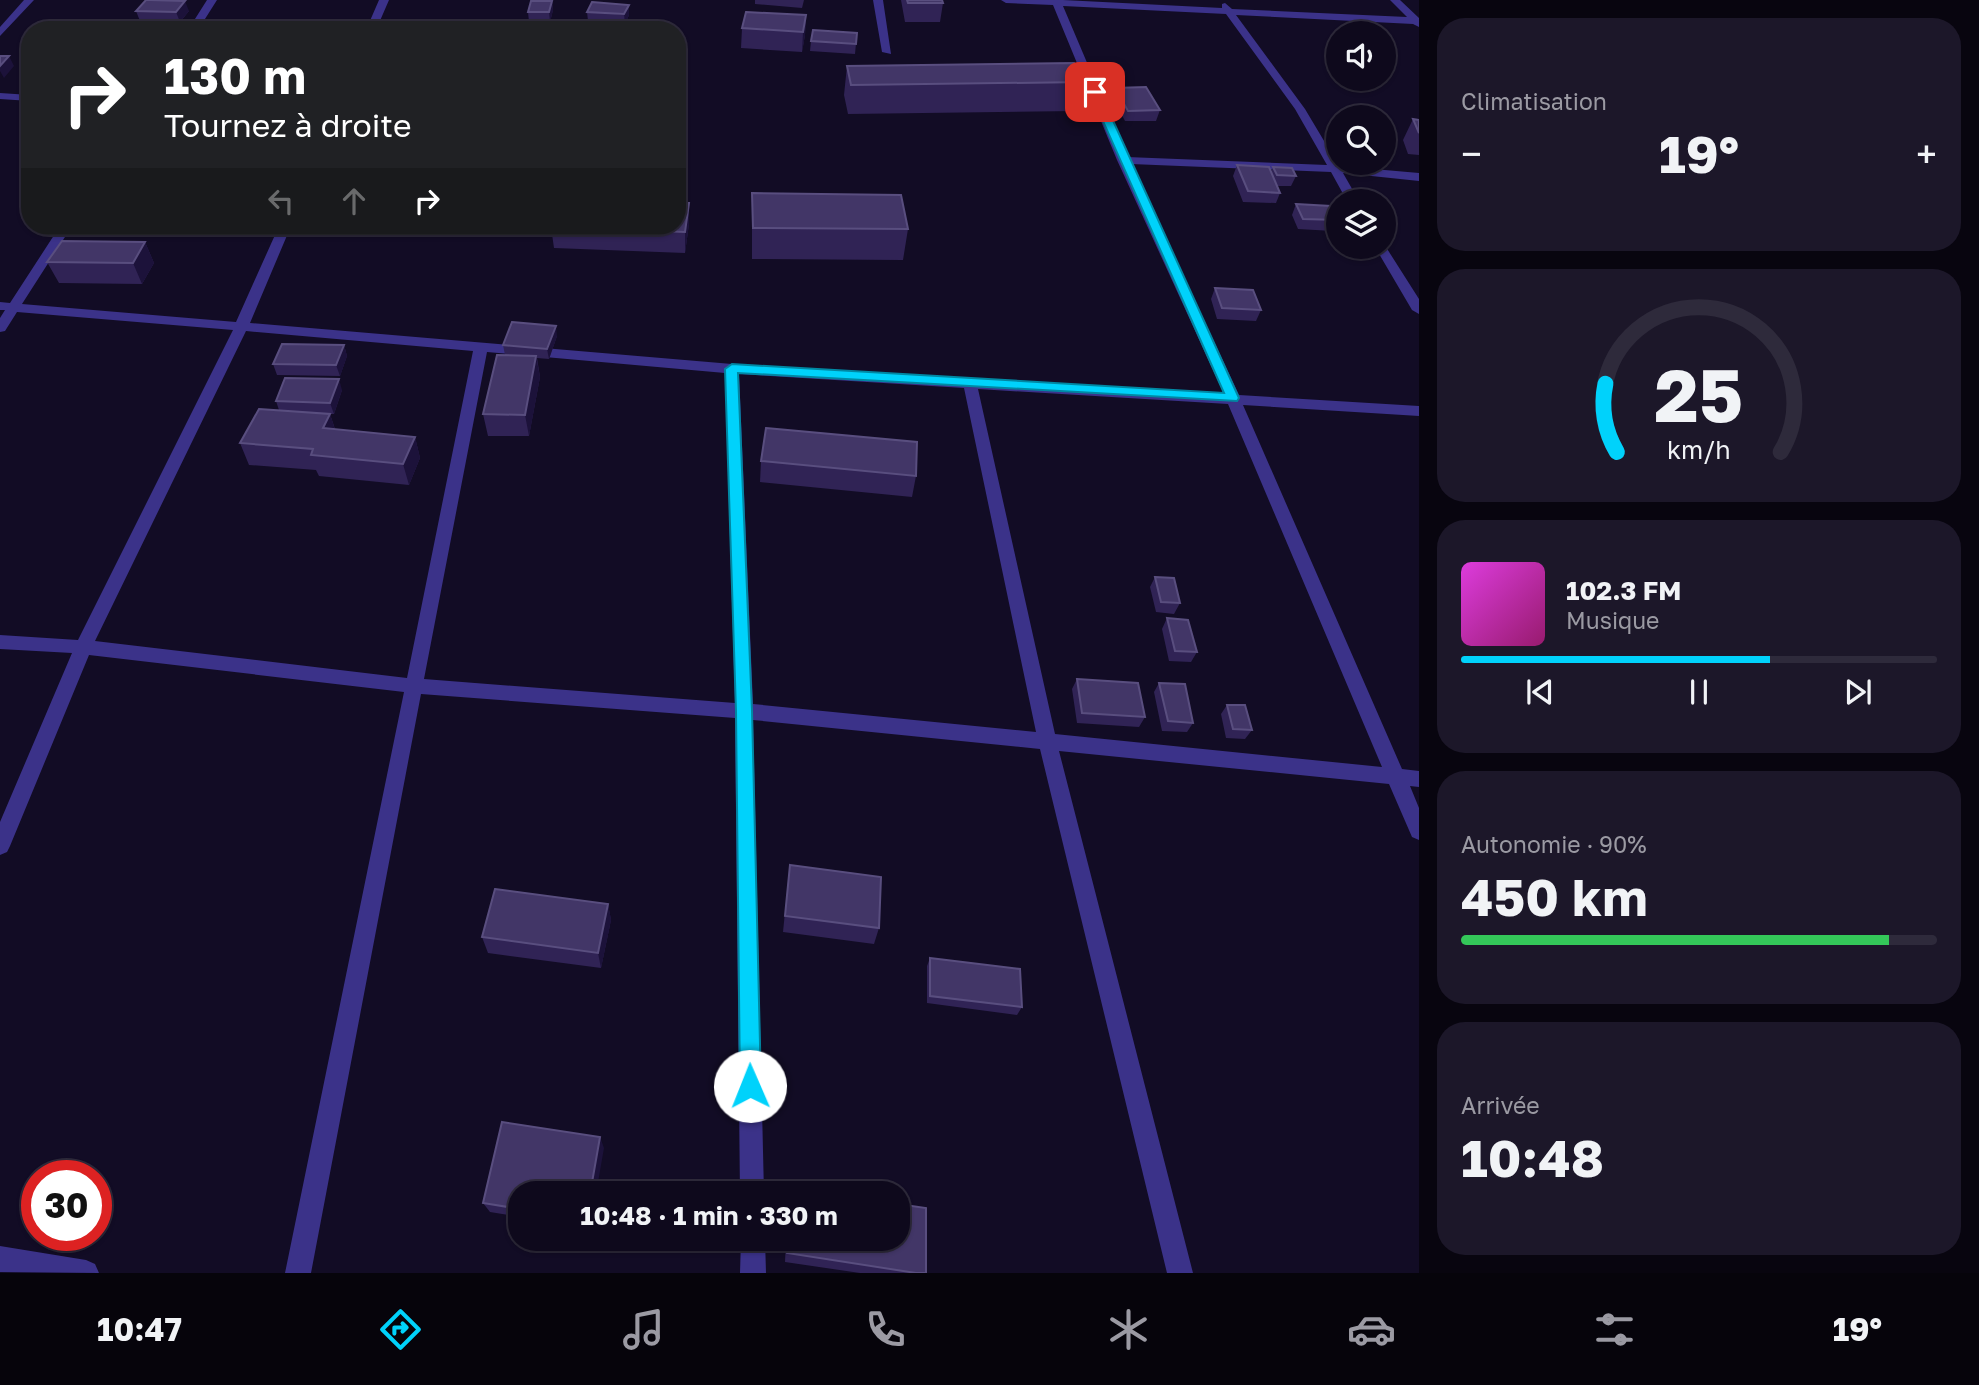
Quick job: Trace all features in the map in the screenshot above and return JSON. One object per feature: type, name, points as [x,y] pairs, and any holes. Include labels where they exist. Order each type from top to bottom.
[{"type":"street","points":[[0,33],[29,0]]},
{"type":"street","points":[[199,21],[212,0]]},
{"type":"street","points":[[375,21],[384,0]]},
{"type":"street","points":[[878,0],[887,52]]},
{"type":"street","points":[[1006,0],[1418,22]]},
{"type":"street","points":[[1222,0],[1228,12],[1300,109],[1326,155]]},
{"type":"street","points":[[1395,0],[1418,22]]},
{"type":"street","points":[[1057,1],[1123,160],[1233,398],[1419,831]]},
{"type":"street","points":[[0,96],[21,97]]},
{"type":"street","points":[[1123,160],[1326,169]]},
{"type":"street","points":[[1396,175],[1419,177]]},
{"type":"street","points":[[0,328],[7,306],[59,235]]},
{"type":"street","points":[[0,846],[83,647],[242,325],[281,235]]},
{"type":"street","points":[[1388,259],[1419,310]]},
{"type":"street","points":[[7,306],[732,369],[1419,411]]},
{"type":"street","points":[[298,1273],[481,346]]},
{"type":"street","points":[[732,369],[744,711],[752,1181]]},
{"type":"street","points":[[970,384],[1048,744],[1180,1273]]},
{"type":"street","points":[[0,642],[83,647],[415,686],[744,711],[1048,744],[1419,779]]},
{"type":"street","points":[[753,1251],[753,1273]]},
{"type":"street","points":[[0,1259],[86,1273]]},
{"type":"building","points":[[146,0],[185,1],[176,12],[136,11]]},
{"type":"building","points":[[907,0],[942,0],[943,3],[908,3]]},
{"type":"building","points":[[531,1],[552,1],[549,12],[528,12]]},
{"type":"building","points":[[592,2],[629,5],[624,14],[587,12]]},
{"type":"building","points":[[746,12],[806,15],[803,32],[742,28]]},
{"type":"building","points":[[813,30],[857,33],[856,44],[811,41]]},
{"type":"building","points":[[0,56],[9,56],[0,66]]},
{"type":"building","points":[[1074,63],[1084,82],[851,85],[847,66]]},
{"type":"building","points":[[1146,87],[1160,110],[1128,111],[1115,88]]},
{"type":"building","points":[[1413,119],[1419,120],[1419,133]]},
{"type":"building","points":[[1237,165],[1269,167],[1280,193],[1248,191]]},
{"type":"building","points":[[1273,167],[1292,168],[1296,176],[1277,175]]},
{"type":"building","points":[[752,193],[901,195],[908,229],[753,228]]},
{"type":"building","points":[[686,203],[689,203],[686,225]]},
{"type":"building","points":[[1296,204],[1326,206],[1326,220],[1303,219]]},
{"type":"building","points":[[62,241],[145,242],[133,263],[47,262]]},
{"type":"building","points":[[1215,288],[1253,290],[1261,310],[1222,308]]},
{"type":"building","points":[[512,322],[556,326],[547,349],[503,345]]},
{"type":"building","points":[[282,344],[344,345],[336,365],[273,364]]},
{"type":"building","points":[[497,355],[536,356],[525,415],[483,414]]},
{"type":"building","points":[[285,378],[339,379],[330,403],[276,401]]},
{"type":"building","points":[[259,409],[330,414],[323,428],[415,437],[403,464],[311,455],[313,449],[240,443]]},
{"type":"building","points":[[766,428],[917,442],[916,476],[761,461]]},
{"type":"building","points":[[1155,577],[1174,578],[1180,603],[1161,602]]},
{"type":"building","points":[[1167,618],[1188,620],[1197,652],[1175,651]]},
{"type":"building","points":[[1077,679],[1138,683],[1145,717],[1082,713]]},
{"type":"building","points":[[1159,683],[1185,684],[1193,723],[1168,721]]},
{"type":"building","points":[[1227,705],[1245,705],[1252,730],[1233,729]]},
{"type":"building","points":[[790,865],[881,877],[879,928],[785,916]]},
{"type":"building","points":[[495,889],[608,904],[598,953],[482,937]]},
{"type":"building","points":[[930,958],[1020,969],[1022,1007],[930,996]]},
{"type":"building","points":[[502,1122],[600,1137],[592,1181],[508,1181],[508,1207],[483,1203]]},
{"type":"building","points":[[910,1206],[926,1208],[926,1273],[787,1253],[910,1251]]},
{"type":"route","points":[[750,1086],[744,711],[732,369],[1233,398],[1123,160],[1095,92]]}]
